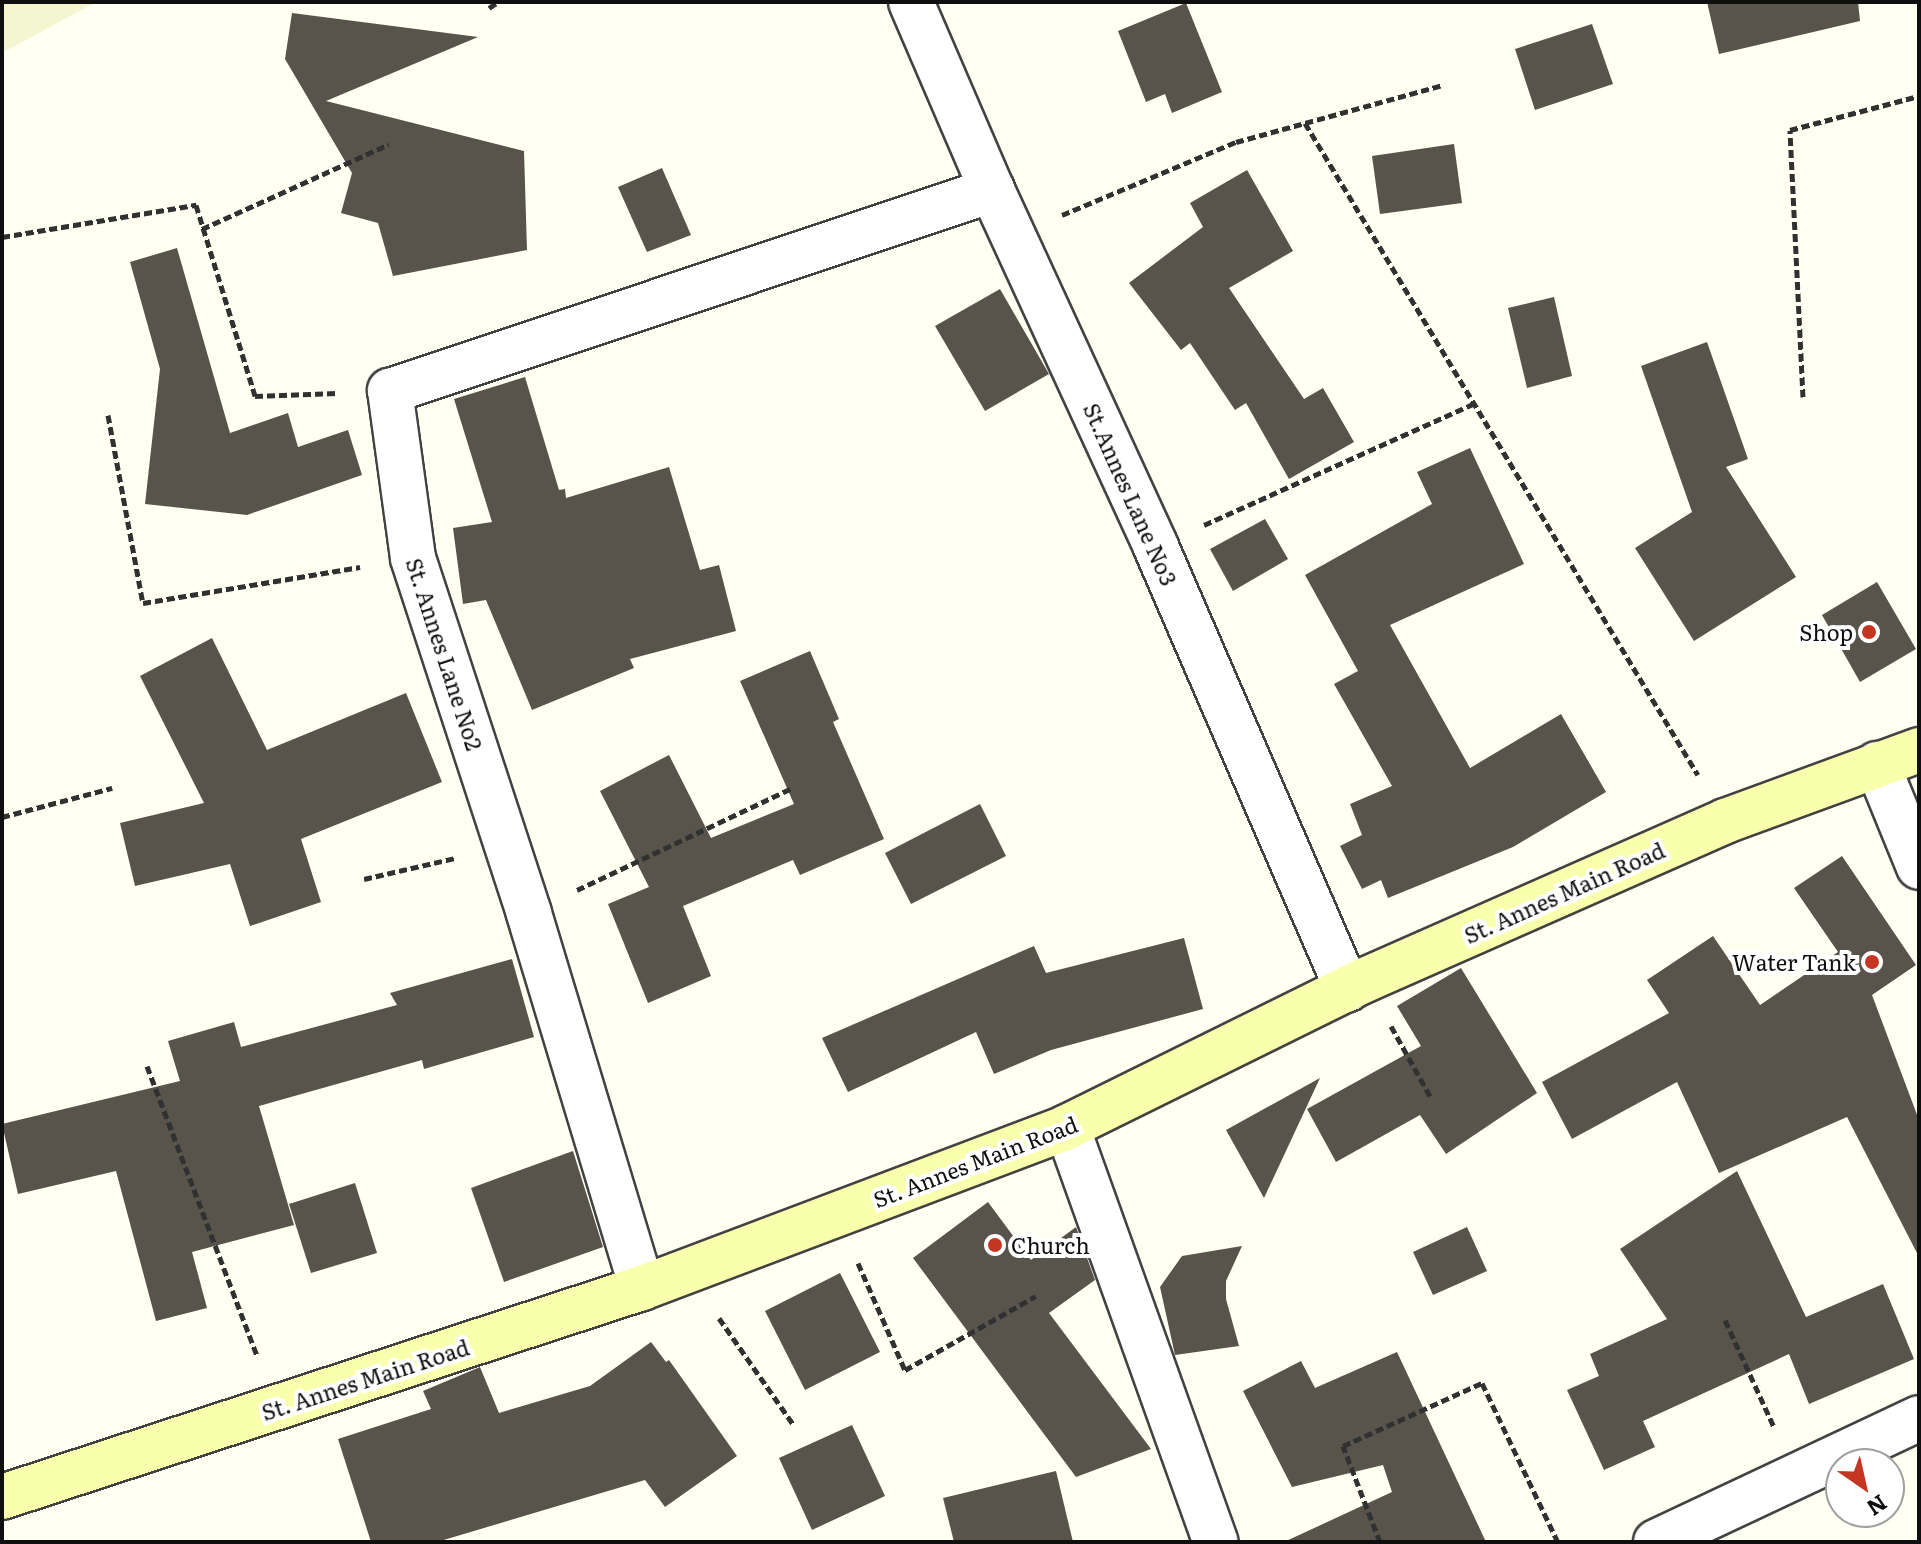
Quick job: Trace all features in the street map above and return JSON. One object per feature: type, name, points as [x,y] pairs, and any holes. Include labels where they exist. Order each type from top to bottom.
[{"type":"street","name":"St.Annes Lane No3","points":[[911,2],[992,190],[1356,984]]},
{"type":"street","points":[[390,391],[992,190]]},
{"type":"street","name":"St. Annes Lane No2","points":[[390,391],[413,558],[529,913],[642,1288]]},
{"type":"street","name":"St. Annes Main Road","points":[[2,1497],[642,1288],[1067,1127],[1356,984],[1725,821],[1919,750]]},
{"type":"street","points":[[1877,764],[1919,867]]},
{"type":"street","points":[[1067,1127],[1216,1542]]},
{"type":"street","points":[[1656,1542],[1919,1418]]},
{"type":"path","points":[[489,8],[498,2]]},
{"type":"path","points":[[1013,236],[1236,142],[1443,85]]},
{"type":"path","points":[[1803,397],[1790,130],[1919,96]]},
{"type":"path","points":[[1305,123],[1725,821]]},
{"type":"path","points":[[202,229],[389,144]]},
{"type":"path","points":[[2,237],[196,205],[255,396],[390,391]]},
{"type":"path","points":[[1156,547],[1476,403]]},
{"type":"path","points":[[108,415],[143,603],[413,558]]},
{"type":"path","points":[[2,817],[112,788]]},
{"type":"path","points":[[529,913],[792,788]]},
{"type":"path","points":[[364,879],[507,846]]},
{"type":"path","points":[[1356,984],[1431,1098]]},
{"type":"path","points":[[147,1066],[214,1235],[276,1408]]},
{"type":"path","points":[[836,1215],[905,1370],[1036,1296]]},
{"type":"path","points":[[686,1271],[793,1424]]},
{"type":"path","points":[[1725,1320],[1796,1475]]},
{"type":"path","points":[[1380,1542],[1343,1446],[1482,1383],[1558,1542]]},
{"type":"green space","points":[[2,2],[96,2],[2,53]]},
{"type":"building","points":[[1707,2],[1858,2],[1860,21],[1719,54]]},
{"type":"building","points":[[1186,3],[1222,92],[1172,113],[1165,94],[1146,102],[1118,31]]},
{"type":"building","points":[[292,13],[478,37],[326,101],[524,151],[527,250],[393,276],[378,223],[341,213],[352,173],[285,59]]},
{"type":"building","points":[[1592,24],[1613,84],[1535,110],[1515,49]]},
{"type":"building","points":[[1454,144],[1462,203],[1380,214],[1372,156]]},
{"type":"building","points":[[662,168],[691,235],[647,252],[618,187]]},
{"type":"building","points":[[1247,170],[1293,251],[1229,288],[1304,399],[1323,388],[1354,442],[1289,479],[1246,403],[1235,410],[1190,343],[1181,350],[1129,283],[1203,227],[1190,203]]},
{"type":"building","points":[[177,248],[230,433],[288,413],[298,447],[348,430],[362,475],[247,515],[145,504],[160,369],[130,262]]},
{"type":"building","points":[[1000,289],[1049,374],[985,411],[935,326]]},
{"type":"building","points":[[1554,297],[1572,376],[1527,388],[1508,308]]},
{"type":"building","points":[[1707,342],[1748,459],[1726,467],[1796,577],[1694,641],[1635,548],[1692,512],[1641,366]]},
{"type":"building","points":[[525,377],[559,490],[565,489],[566,498],[669,467],[700,570],[719,565],[736,631],[630,659],[634,668],[532,710],[486,600],[463,604],[453,528],[492,522],[454,399]]},
{"type":"building","points":[[1470,448],[1524,564],[1390,625],[1470,768],[1561,714],[1606,792],[1513,847],[1388,898],[1381,880],[1362,889],[1340,846],[1362,835],[1350,804],[1392,786],[1334,684],[1358,671],[1305,575],[1432,504],[1417,472]]},
{"type":"building","points":[[1265,519],[1288,559],[1233,591],[1210,549]]},
{"type":"building","name":"Shop","points":[[1877,582],[1916,649],[1860,682],[1822,615]]},
{"type":"building","points":[[212,638],[267,750],[406,693],[442,782],[301,839],[321,902],[250,926],[230,864],[135,886],[120,823],[204,803],[140,676]]},
{"type":"building","points":[[810,651],[839,719],[833,722],[884,839],[800,875],[793,860],[683,906],[711,976],[648,1003],[608,904],[649,887],[600,791],[669,755],[711,838],[794,804],[740,681]]},
{"type":"building","points":[[980,804],[1006,856],[911,904],[885,853]]},
{"type":"building","points":[[1842,856],[1916,965],[1872,995],[1919,1120],[1919,1257],[1847,1117],[1719,1173],[1677,1082],[1572,1139],[1542,1082],[1669,1013],[1647,980],[1713,936],[1760,1005],[1838,952],[1794,888]]},
{"type":"building","points":[[1184,938],[1203,1009],[1051,1050],[994,1074],[976,1032],[848,1092],[822,1038],[1034,946],[1046,973]]},
{"type":"building","points":[[512,959],[534,1037],[424,1069],[422,1060],[259,1106],[294,1225],[192,1252],[207,1308],[156,1321],[116,1171],[18,1194],[2,1124],[180,1081],[168,1041],[234,1022],[241,1047],[397,1005],[390,993]]},
{"type":"building","points":[[1461,968],[1537,1093],[1446,1154],[1420,1115],[1336,1162],[1307,1109],[1421,1046],[1397,1006]]},
{"type":"building","points":[[1320,1078],[1264,1198],[1226,1130]]},
{"type":"building","points":[[573,1151],[603,1247],[504,1282],[471,1188]]},
{"type":"building","points":[[1737,1171],[1806,1317],[1883,1284],[1914,1359],[1809,1404],[1789,1354],[1643,1421],[1655,1447],[1604,1470],[1567,1390],[1599,1376],[1590,1354],[1667,1319],[1620,1249]]},
{"type":"building","points":[[355,1183],[377,1253],[311,1273],[289,1204]]},
{"type":"building","points":[[988,1202],[1031,1260],[1076,1227],[1095,1280],[1049,1313],[1151,1449],[1076,1477],[913,1258]]},
{"type":"building","points":[[1467,1227],[1487,1271],[1433,1295],[1413,1252]]},
{"type":"building","points":[[1242,1246],[1226,1281],[1226,1299],[1239,1346],[1175,1355],[1160,1287],[1182,1256]]},
{"type":"building","points":[[840,1273],[880,1352],[805,1390],[765,1311]]},
{"type":"building","points":[[651,1342],[666,1362],[669,1360],[737,1456],[665,1507],[645,1480],[437,1542],[371,1542],[338,1439],[431,1409],[423,1391],[480,1367],[499,1413],[590,1386]]},
{"type":"building","points":[[1397,1352],[1486,1542],[1284,1542],[1392,1492],[1383,1465],[1292,1487],[1243,1391],[1301,1361],[1315,1388]]},
{"type":"building","points":[[852,1425],[885,1496],[812,1530],[779,1458]]},
{"type":"building","points":[[1056,1471],[1073,1542],[954,1542],[943,1498]]},
{"type":"place","name":"Shop","points":[[1869,632]]},
{"type":"place","name":"Water Tank","points":[[1872,962]]},
{"type":"place","name":"Church","points":[[995,1245]]}]
